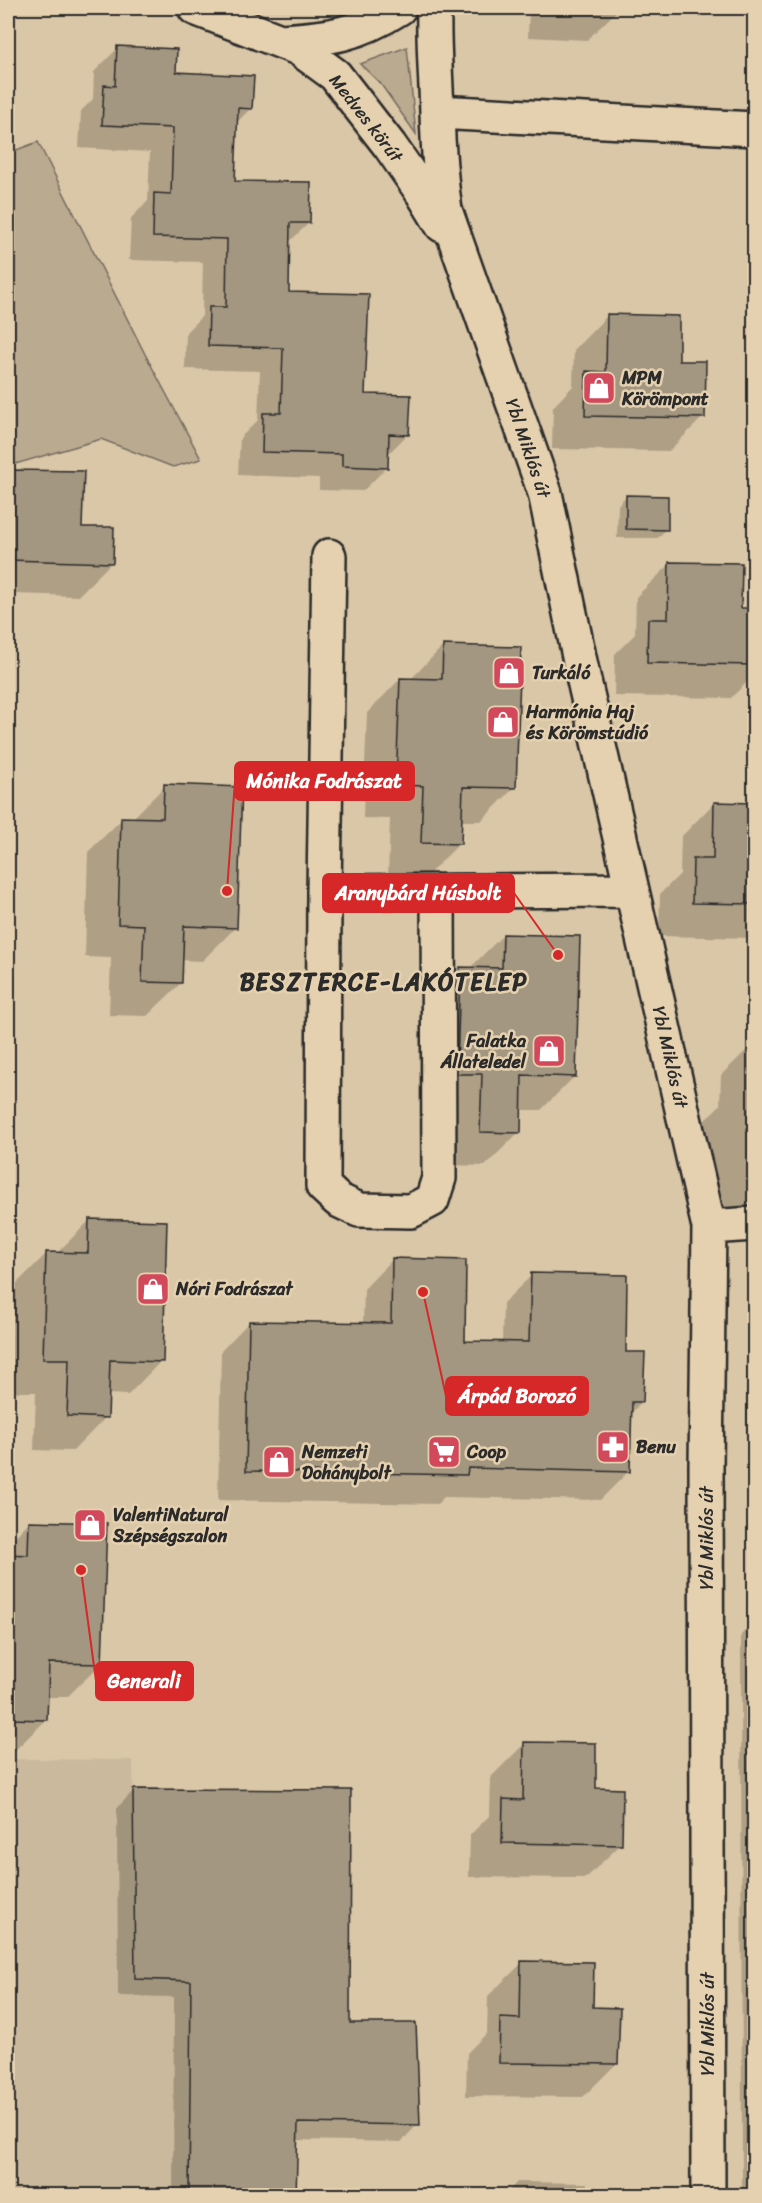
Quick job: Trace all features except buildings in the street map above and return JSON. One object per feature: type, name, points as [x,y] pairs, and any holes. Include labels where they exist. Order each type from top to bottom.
[{"type":"street","name":"Medves körút","points":[[195,8],[298,48],[335,75],[423,192],[463,263]]},
{"type":"street","points":[[281,41],[324,39],[343,35],[399,8]]},
{"type":"street","name":"Ybl Miklós út","points":[[434,8],[433,46],[441,183],[445,210],[545,493],[583,676],[710,1227],[706,1467],[708,2196]]},
{"type":"street","points":[[437,112],[754,129]]},
{"type":"street","points":[[329,556],[323,1186],[338,1200],[359,1210],[411,1211],[432,1200],[439,1178],[438,892]]},
{"type":"street","points":[[324,892],[632,890]]},
{"type":"street","points":[[710,1227],[754,1224]]},
{"type":"shaded area","points":[[407,47],[416,134],[380,83],[360,64]]},
{"type":"shaded area","points":[[38,142],[201,459],[173,467],[101,439],[12,465],[8,462],[8,153]]},
{"type":"shaded area","points":[[8,1759],[133,1760],[135,1979],[249,1982],[250,2026],[190,2029],[189,2195],[8,2196]]},
{"type":"place","name":"MPM Körömpont","points":[[599,388]]},
{"type":"place","name":"Turkáló","points":[[509,673]]},
{"type":"place","name":"Harmónia Haj és Körömstúdió","points":[[503,722]]},
{"type":"place","name":"Mónika Fodrászat","points":[[227,891]]},
{"type":"place","name":"Aranybárd Húsbolt","points":[[558,955]]},
{"type":"place","name":"Falatka Állateledel","points":[[549,1051]]},
{"type":"place","name":"Nóri Fodrászat","points":[[153,1289]]},
{"type":"place","name":"Árpád Borozó","points":[[423,1292]]},
{"type":"place","name":"Benu","points":[[613,1447]]},
{"type":"place","name":"Coop","points":[[444,1452]]},
{"type":"place","name":"Nemzeti Dohánybolt","points":[[279,1462]]},
{"type":"place","name":"ValentiNatural Szépségszalon","points":[[90,1525]]},
{"type":"place","name":"Generali","points":[[81,1570]]},
{"type":"district","name":"BESZTERCE-LAKÓTELEP","points":[[384,982]]}]
